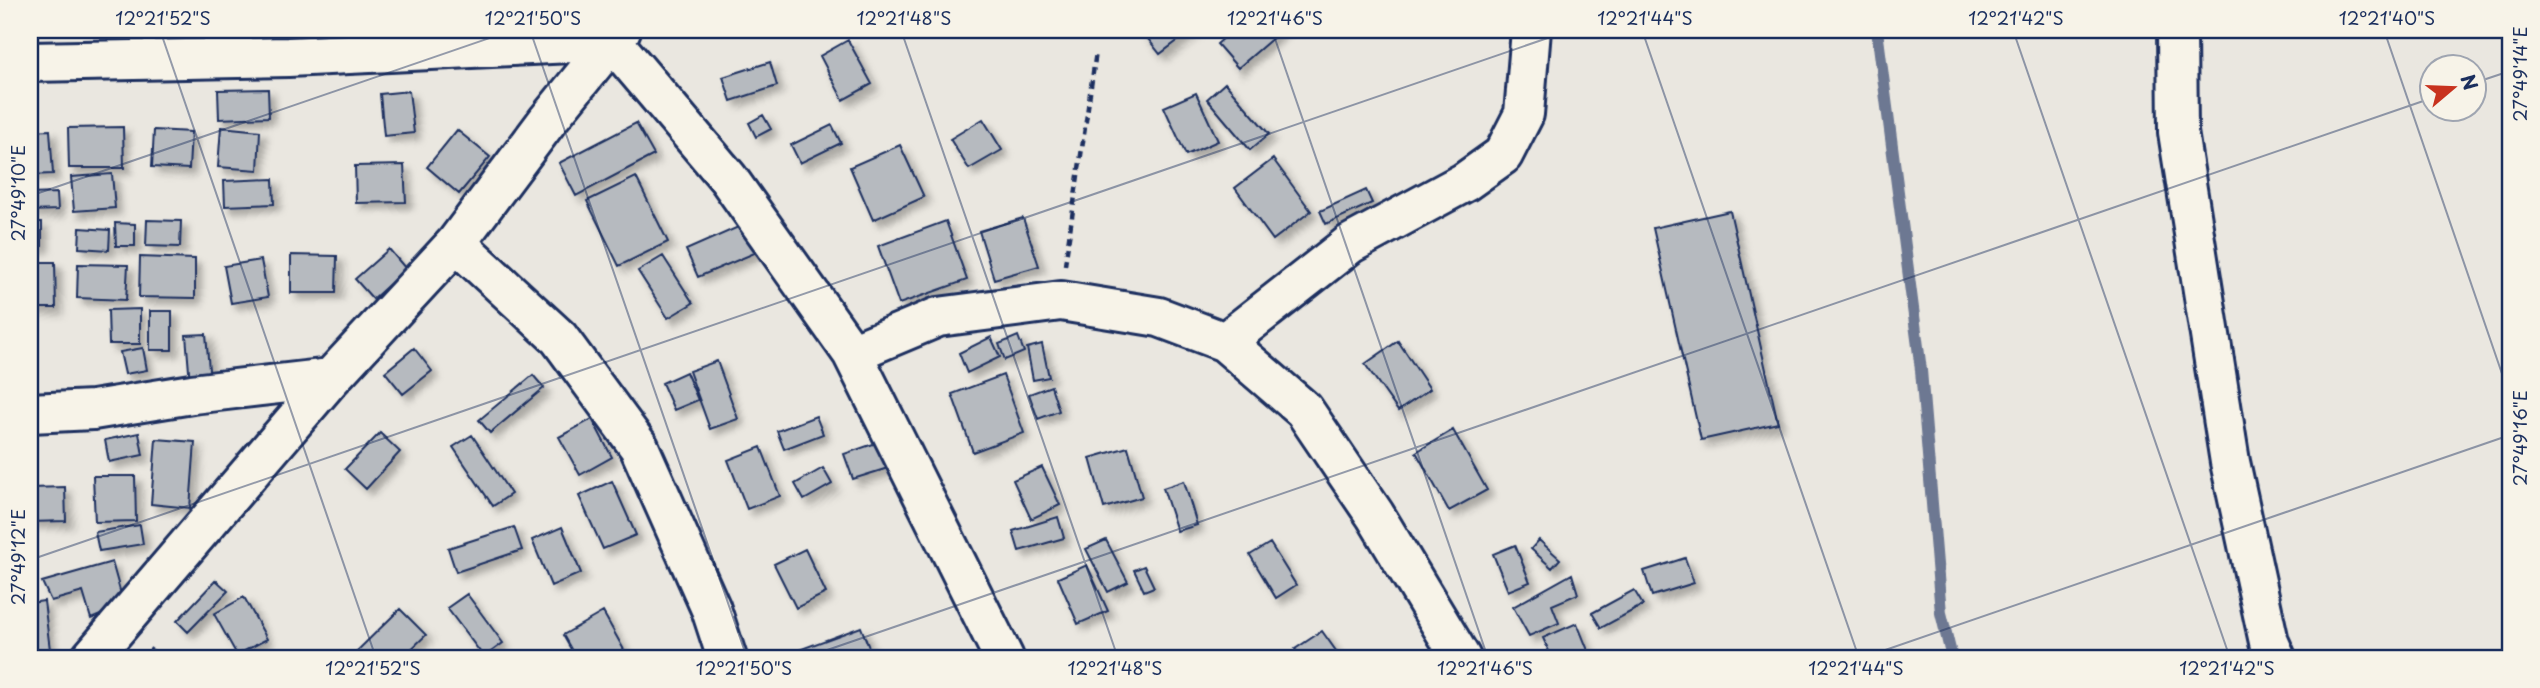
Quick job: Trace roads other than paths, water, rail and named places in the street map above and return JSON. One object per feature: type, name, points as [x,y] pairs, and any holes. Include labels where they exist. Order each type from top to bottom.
[{"type":"street","points":[[1225,342],[1350,244],[1465,181],[1503,155],[1524,114],[1531,30]]},
{"type":"street","points":[[2177,30],[2178,132],[2230,462],[2269,653]]},
{"type":"street","points":[[30,62],[288,57],[617,35]]},
{"type":"street","points":[[91,658],[331,379],[456,243],[548,120],[617,35]]},
{"type":"street","points":[[617,35],[728,178],[852,353],[1004,658]]},
{"type":"street","points":[[456,243],[559,338],[639,447],[710,609],[727,658]]},
{"type":"street","points":[[852,353],[938,317],[1061,300],[1159,317],[1225,342],[1304,410],[1375,515],[1461,658]]},
{"type":"street","points":[[30,413],[93,410],[192,394],[331,379]]},
{"type":"waterway","points":[[1877,30],[1921,370],[1941,613],[1952,658]]}]
